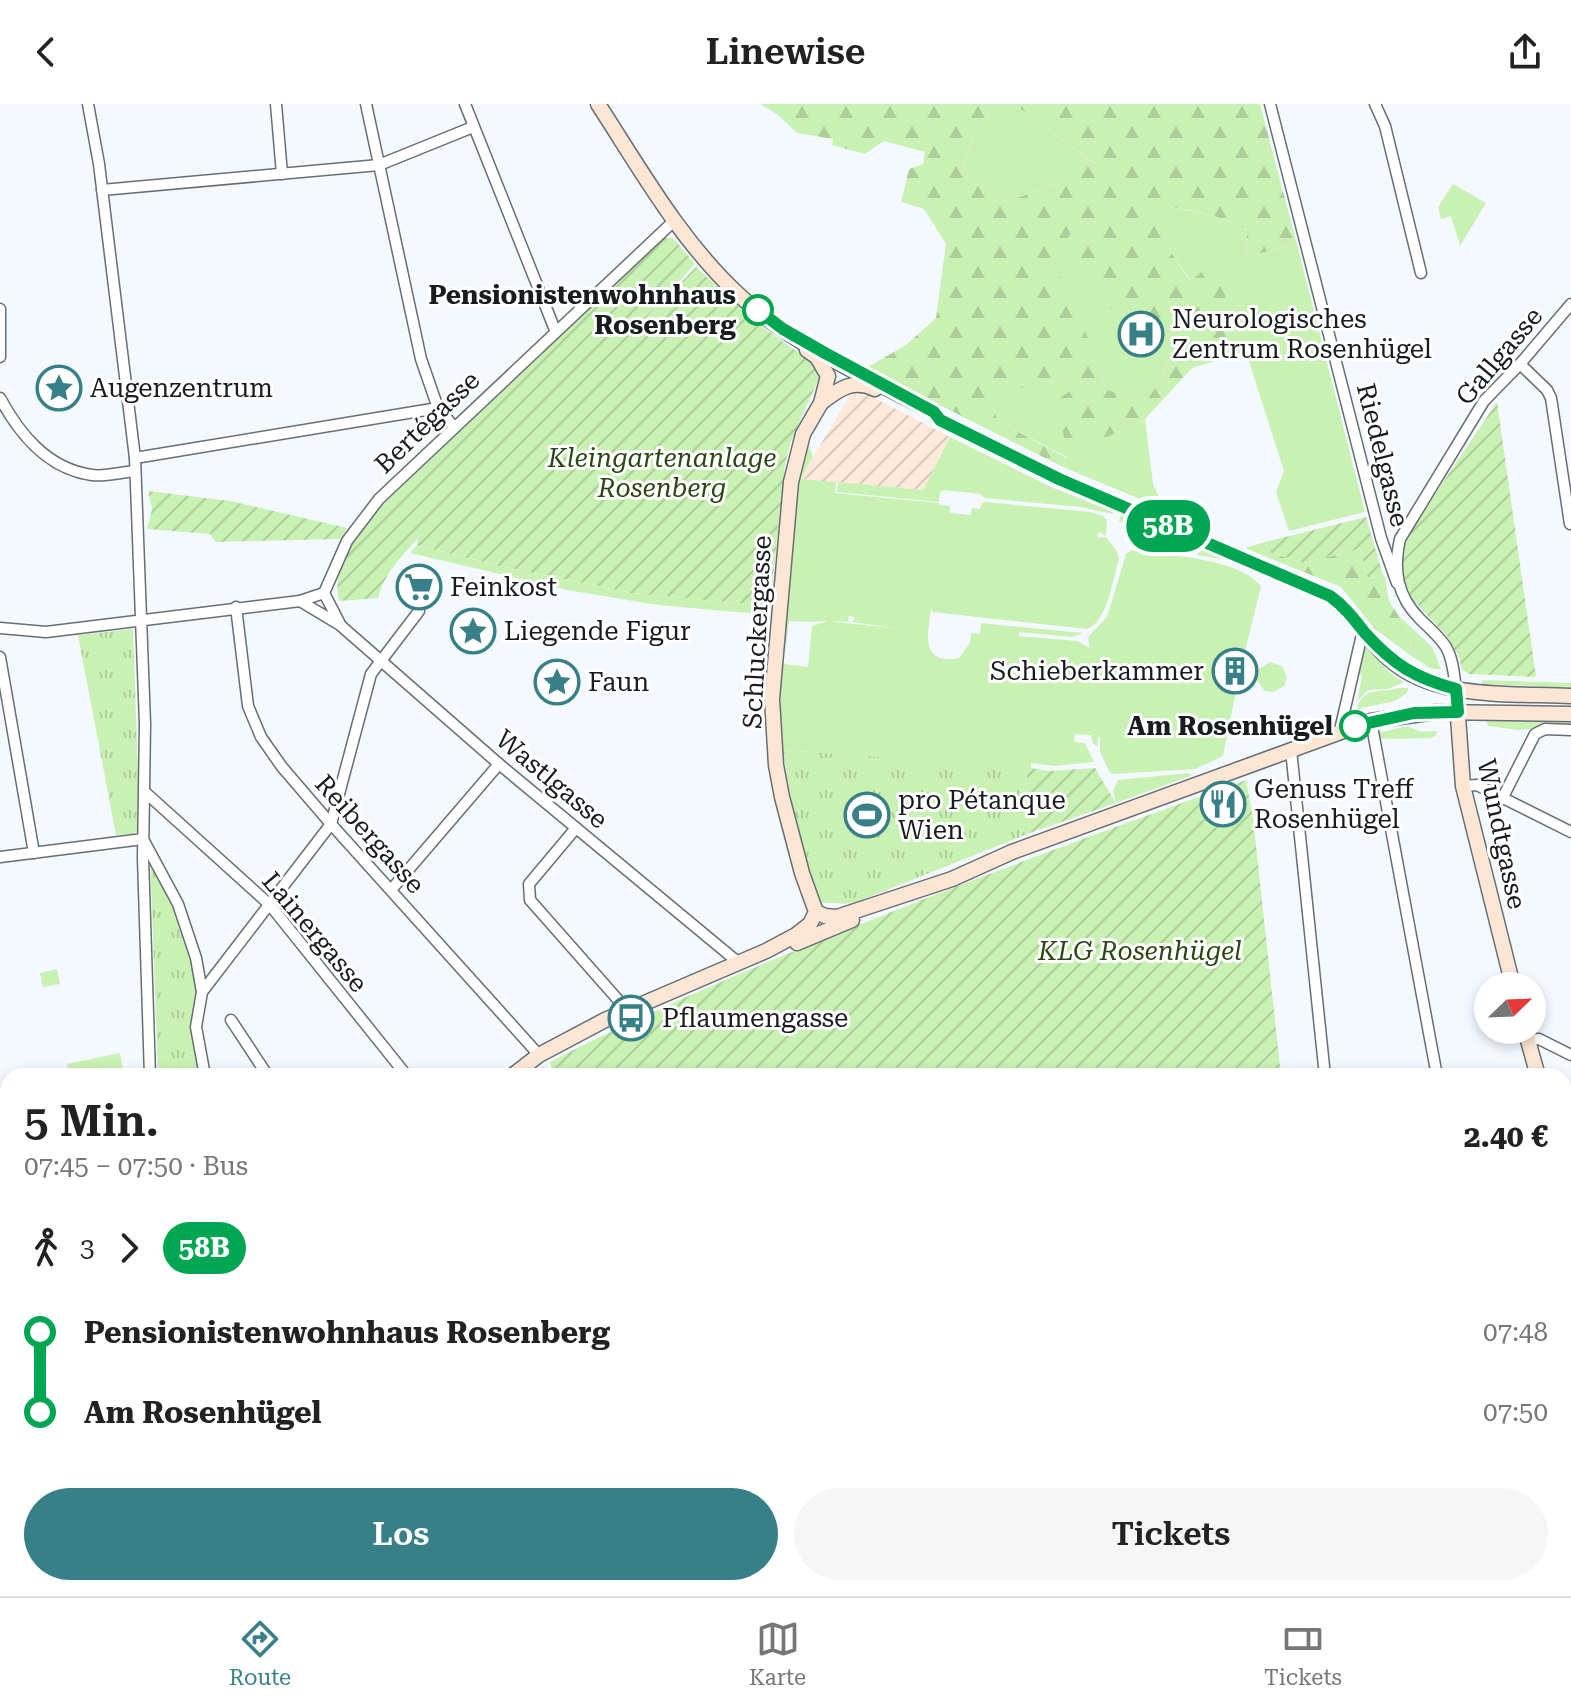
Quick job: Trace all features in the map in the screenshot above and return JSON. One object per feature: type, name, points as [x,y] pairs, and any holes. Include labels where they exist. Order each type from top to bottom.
[{"type":"main road","points":[[598,104],[675,220],[707,263],[741,297],[783,329],[934,412],[940,420]]},
{"type":"main road","name":"Schluckergasse","points":[[783,329],[817,357],[828,376],[821,403],[803,434],[791,482],[772,699],[776,765],[782,797],[799,864],[816,912]]},
{"type":"main road","points":[[821,403],[846,386],[866,385],[1059,479],[1311,586],[1342,605],[1390,659],[1419,678],[1456,689],[1571,696]]},
{"type":"main road","name":"Wundtgasse","points":[[1456,689],[1463,786],[1510,972]]},
{"type":"main road","points":[[522,1068],[539,1055],[627,1010],[766,951],[805,930],[816,912],[837,917],[882,904],[952,879],[1012,852],[1340,730],[1414,713],[1571,714]]},
{"type":"main road","points":[[766,951],[781,949],[817,935],[882,904]]},
{"type":"main road","points":[[1529,1044],[1536,1068]]},
{"type":"street","points":[[88,104],[102,190],[135,458],[142,622],[146,793],[143,839],[150,1068]]},
{"type":"street","points":[[276,104],[282,174]]},
{"type":"street","points":[[366,104],[421,359],[438,408],[454,427]]},
{"type":"street","points":[[465,104],[555,330]]},
{"type":"street","name":"Riedelgasse","points":[[1270,104],[1381,538],[1397,583]]},
{"type":"street","points":[[1375,104],[1385,126],[1421,273]]},
{"type":"street","points":[[102,190],[379,165],[473,127]]},
{"type":"street","name":"Bertégasse","points":[[324,593],[338,558],[360,520],[379,499],[675,220]]},
{"type":"street","name":"Gallgasse","points":[[1397,583],[1397,553],[1405,528],[1484,401],[1571,304]]},
{"type":"street","points":[[0,309],[0,357]]},
{"type":"street","points":[[1520,364],[1547,390],[1551,398],[1570,524]]},
{"type":"street","points":[[0,398],[25,437],[56,463],[93,475],[135,471]]},
{"type":"street","points":[[135,458],[438,408]]},
{"type":"street","points":[[1381,538],[1405,528]]},
{"type":"street","points":[[1397,583],[1408,606],[1445,646],[1456,689]]},
{"type":"street","points":[[0,628],[46,632],[142,622],[236,607],[300,601],[324,593]]},
{"type":"street","name":"Wastlgasse","points":[[324,593],[340,625]]},
{"type":"street","name":"Wastlgasse","points":[[300,601],[340,625],[499,764],[739,963]]},
{"type":"street","name":"Reibergasse","points":[[236,607],[248,706],[261,737],[282,767],[331,824],[539,1055]]},
{"type":"street","points":[[202,992],[331,824],[371,674],[419,611]]},
{"type":"street","points":[[1340,730],[1363,630]]},
{"type":"street","points":[[0,657],[34,853]]},
{"type":"street","points":[[1371,721],[1436,1068]]},
{"type":"street","points":[[1502,799],[1535,734],[1545,729],[1571,730]]},
{"type":"street","points":[[1291,750],[1324,1068]]},
{"type":"street","points":[[391,890],[499,764]]},
{"type":"street","points":[[1463,786],[1477,785],[1571,832]]},
{"type":"street","name":"Lainergasse","points":[[146,793],[270,905],[401,1068]]},
{"type":"street","points":[[576,828],[529,884],[530,900],[627,1010]]},
{"type":"street","points":[[0,857],[143,839]]},
{"type":"street","points":[[143,839],[178,904],[196,958],[202,992],[196,1027],[204,1068]]},
{"type":"street","points":[[231,1020],[263,1068]]},
{"type":"street","points":[[1546,1042],[1571,1055]]},
{"type":"shaded area","points":[[852,392],[865,393],[950,437],[923,490],[800,479]]},
{"type":"green space","points":[[760,104],[996,104],[974,132],[962,172],[972,183],[1014,199],[1063,181],[1094,163],[1014,104],[1260,104],[1297,244],[1246,257],[1247,230],[1202,213],[1155,206],[1171,252],[1190,281],[1211,265],[1222,273],[1227,311],[1225,358],[1192,368],[1145,419],[1110,436],[1074,444],[1064,438],[1059,399],[1071,390],[1071,377],[995,394],[994,409],[998,421],[1067,458],[1063,467],[866,368],[906,345],[936,318],[946,244],[924,209],[901,202],[909,169],[923,164],[925,152],[884,141],[865,154],[832,145],[833,139],[797,133],[777,114]],"holes":[[[1073,231],[1078,235],[1076,267],[1094,295],[1115,312],[1205,340],[1193,354],[1169,359],[1163,377],[1147,400],[1103,389],[1102,369],[1052,259]]]},
{"type":"green space","points":[[996,104],[1014,104],[1095,164],[1063,181],[1014,199],[972,183],[962,172],[974,132]]},
{"type":"green space","points":[[1453,184],[1486,203],[1460,246],[1451,216],[1441,219],[1438,207]]},
{"type":"green space","points":[[1154,205],[1202,213],[1247,230],[1246,257],[1297,244],[1365,512],[1289,531],[1276,492],[1284,471],[1246,352],[1225,358],[1227,311],[1191,281],[1171,252]]},
{"type":"green space","points":[[1073,231],[1078,235],[1115,312],[1206,340],[1193,354],[1169,359],[1163,377],[1147,400],[1103,389],[1102,369],[1051,259]]},
{"type":"green space","name":"Kleingartenanlage Rosenberg","points":[[664,238],[673,238],[695,264],[631,335],[696,267],[757,323],[813,363],[820,376],[791,441],[785,464],[770,606],[631,593],[417,545],[418,538],[389,572],[378,598],[339,601],[338,577],[346,554],[374,513]]},
{"type":"green space","points":[[1071,377],[1071,390],[1110,436],[1145,419],[1153,484],[1164,509],[1063,467],[1067,457],[998,421],[994,393]]},
{"type":"green space","points":[[1497,402],[1536,677],[1469,674],[1462,670],[1459,657],[1447,636],[1412,599],[1403,576],[1405,539]]},
{"type":"green space","points":[[950,437],[1051,487],[1114,512],[985,498],[980,494],[944,490],[940,492],[939,502],[837,492],[838,482],[923,490]]},
{"type":"green space","points":[[809,446],[813,457],[801,479],[836,482],[835,493],[939,503],[950,506],[950,513],[971,515],[972,508],[980,509],[986,502],[1090,512],[1107,520],[1106,536],[1099,532],[1097,538],[1106,537],[1119,559],[1108,600],[1094,625],[1087,629],[933,612],[931,609],[929,646],[938,657],[959,658],[970,643],[971,633],[980,634],[981,623],[1083,633],[1072,637],[1019,632],[1019,636],[1077,641],[1090,648],[1088,637],[1107,617],[1126,554],[1132,550],[1219,563],[1250,576],[1261,586],[1243,659],[1230,657],[1225,679],[1238,682],[1223,756],[1195,769],[1114,774],[1110,773],[1100,752],[1100,737],[1097,747],[1091,735],[1075,734],[1074,742],[1085,743],[1094,762],[1054,766],[1031,763],[1031,767],[1039,770],[784,750],[789,787],[806,857],[825,893],[837,903],[816,903],[800,841],[788,784],[784,755],[781,694],[782,661],[808,667],[812,626],[827,621],[789,621],[783,652],[799,480]],"holes":[[[849,616],[855,617],[852,622],[900,629],[831,621],[851,622]]]},
{"type":"green space","points":[[148,491],[230,501],[347,528],[342,539],[215,542],[210,534],[147,529],[152,509]]},
{"type":"green space","points":[[1121,515],[1267,576],[1226,560],[1197,555],[1199,551],[1196,549],[1194,555],[1142,547],[1147,533],[1119,521]]},
{"type":"green space","points":[[1366,517],[1383,575],[1368,579],[1360,549],[1303,563],[1269,552],[1265,542]]},
{"type":"green space","points":[[1265,542],[1269,552],[1303,563],[1360,549],[1368,579],[1385,577],[1389,601],[1411,635],[1410,655],[1375,629],[1341,587],[1245,548]]},
{"type":"green space","points":[[417,545],[631,593],[770,606],[769,615],[658,605],[567,590],[410,553]]},
{"type":"green space","points":[[1399,616],[1432,647],[1441,669],[1432,669],[1410,655],[1411,635]]},
{"type":"green space","points":[[133,629],[140,829],[132,834],[116,835],[78,635]]},
{"type":"green space","points":[[1366,647],[1389,672],[1404,682],[1388,689],[1368,690],[1358,700],[1362,675],[1359,674]]},
{"type":"green space","points":[[1270,662],[1282,666],[1287,677],[1284,686],[1274,692],[1265,691],[1257,681],[1259,669]]},
{"type":"green space","points":[[1483,680],[1571,683],[1571,688],[1481,684]]},
{"type":"green space","points":[[1408,688],[1407,693],[1395,701],[1357,709],[1368,694]]},
{"type":"green space","points":[[1485,715],[1571,719],[1571,725],[1545,724],[1518,730],[1488,726]]},
{"type":"green space","points":[[1407,726],[1421,732],[1437,731],[1437,734],[1432,738],[1378,739],[1378,733]]},
{"type":"green space","points":[[783,750],[1026,768],[1030,833],[859,901],[836,903],[824,895],[809,866],[797,826]]},
{"type":"green space","points":[[1026,768],[1051,771],[1095,768],[1116,803],[1030,833]]},
{"type":"green space","points":[[1193,775],[1116,803],[1113,791],[1118,780]]},
{"type":"green space","name":"KLG Rosenhügel","points":[[1246,780],[1253,818],[1280,1068],[552,1068],[550,1062],[583,1045],[718,983],[1032,858]]},
{"type":"green space","points":[[150,853],[175,905],[192,956],[197,989],[192,1033],[198,1068],[158,1068]]},
{"type":"green space","points":[[57,969],[60,984],[43,987],[40,973]]},
{"type":"green space","points":[[120,1053],[123,1068],[68,1068],[67,1064]]},
{"type":"bus line","name":"58B","points":[[758,310],[783,329],[934,412],[940,420],[1009,456],[1330,596],[1342,605],[1390,659],[1419,678],[1456,689],[1458,712],[1414,713],[1355,726]]},
{"type":"place","name":"Pensionistenwohnhaus Rosenberg","points":[[758,310]]},
{"type":"place","name":"Neurologisches Zentrum Rosenhügel","points":[[1141,334]]},
{"type":"place","name":"Augenzentrum","points":[[59,388]]},
{"type":"place","name":"Feinkost","points":[[419,587]]},
{"type":"place","name":"Liegende Figur","points":[[473,631]]},
{"type":"place","name":"Schieberkammer","points":[[1235,671]]},
{"type":"place","name":"Faun","points":[[557,682]]},
{"type":"place","name":"Am Rosenhügel","points":[[1355,726]]},
{"type":"place","name":"Genuss Treff Rosenhügel","points":[[1223,804]]},
{"type":"place","name":"pro Pétanque Wien","points":[[867,815]]},
{"type":"place","name":"Pflaumengasse","points":[[631,1018]]}]
